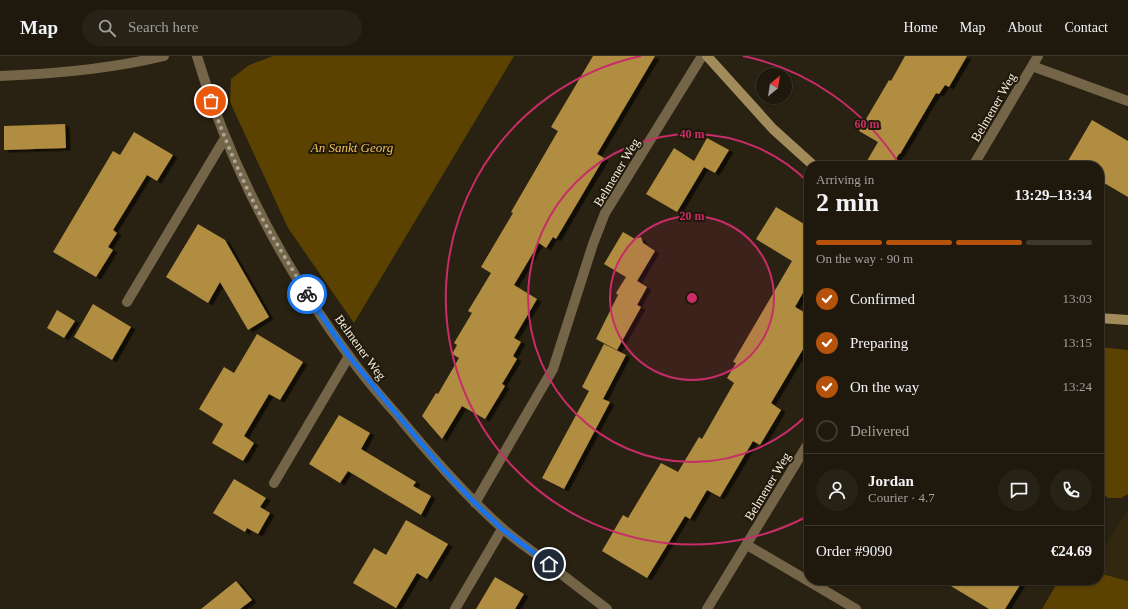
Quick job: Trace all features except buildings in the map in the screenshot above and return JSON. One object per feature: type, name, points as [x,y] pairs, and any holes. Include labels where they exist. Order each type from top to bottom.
[{"type":"street","points":[[0,76],[31,75],[98,68],[164,56]]},
{"type":"street","name":"Belmener Weg","points":[[197,56],[225,138],[245,185],[307,294],[349,356],[412,434],[475,503],[502,529],[607,609]]},
{"type":"street","name":"Belmener Weg","points":[[475,503],[553,369],[593,244],[605,214],[702,56]]},
{"type":"street","points":[[707,56],[769,124],[809,161]]},
{"type":"street","points":[[1032,66],[1038,56]]},
{"type":"street","name":"Belmener Weg","points":[[976,161],[1032,66],[1128,100]]},
{"type":"street","points":[[127,302],[225,138]]},
{"type":"street","points":[[1104,318],[1128,320]]},
{"type":"street","points":[[274,483],[349,356]]},
{"type":"street","name":"Belmener Weg","points":[[707,609],[804,450]]},
{"type":"street","points":[[455,609],[502,529]]},
{"type":"street","points":[[747,544],[804,578]]},
{"type":"street","points":[[816,585],[856,609]]},
{"type":"shaded area","points":[[1128,511],[1128,581],[1104,574],[1104,547]]},
{"type":"green space","name":"An Sankt Georg","points":[[273,56],[514,56],[354,323],[288,228],[230,102],[231,79],[249,65]]},
{"type":"green space","points":[[1104,348],[1128,350],[1128,494],[1121,498],[1108,498],[1104,494]]},
{"type":"green space","points":[[1104,574],[1128,581],[1128,609],[1042,609],[1056,585],[1104,585]]},
{"type":"way so far","points":[[211,101],[245,185],[288,264],[307,294]]},
{"type":"route","points":[[307,294],[349,356],[412,434],[443,469],[502,529],[549,564]]}]
